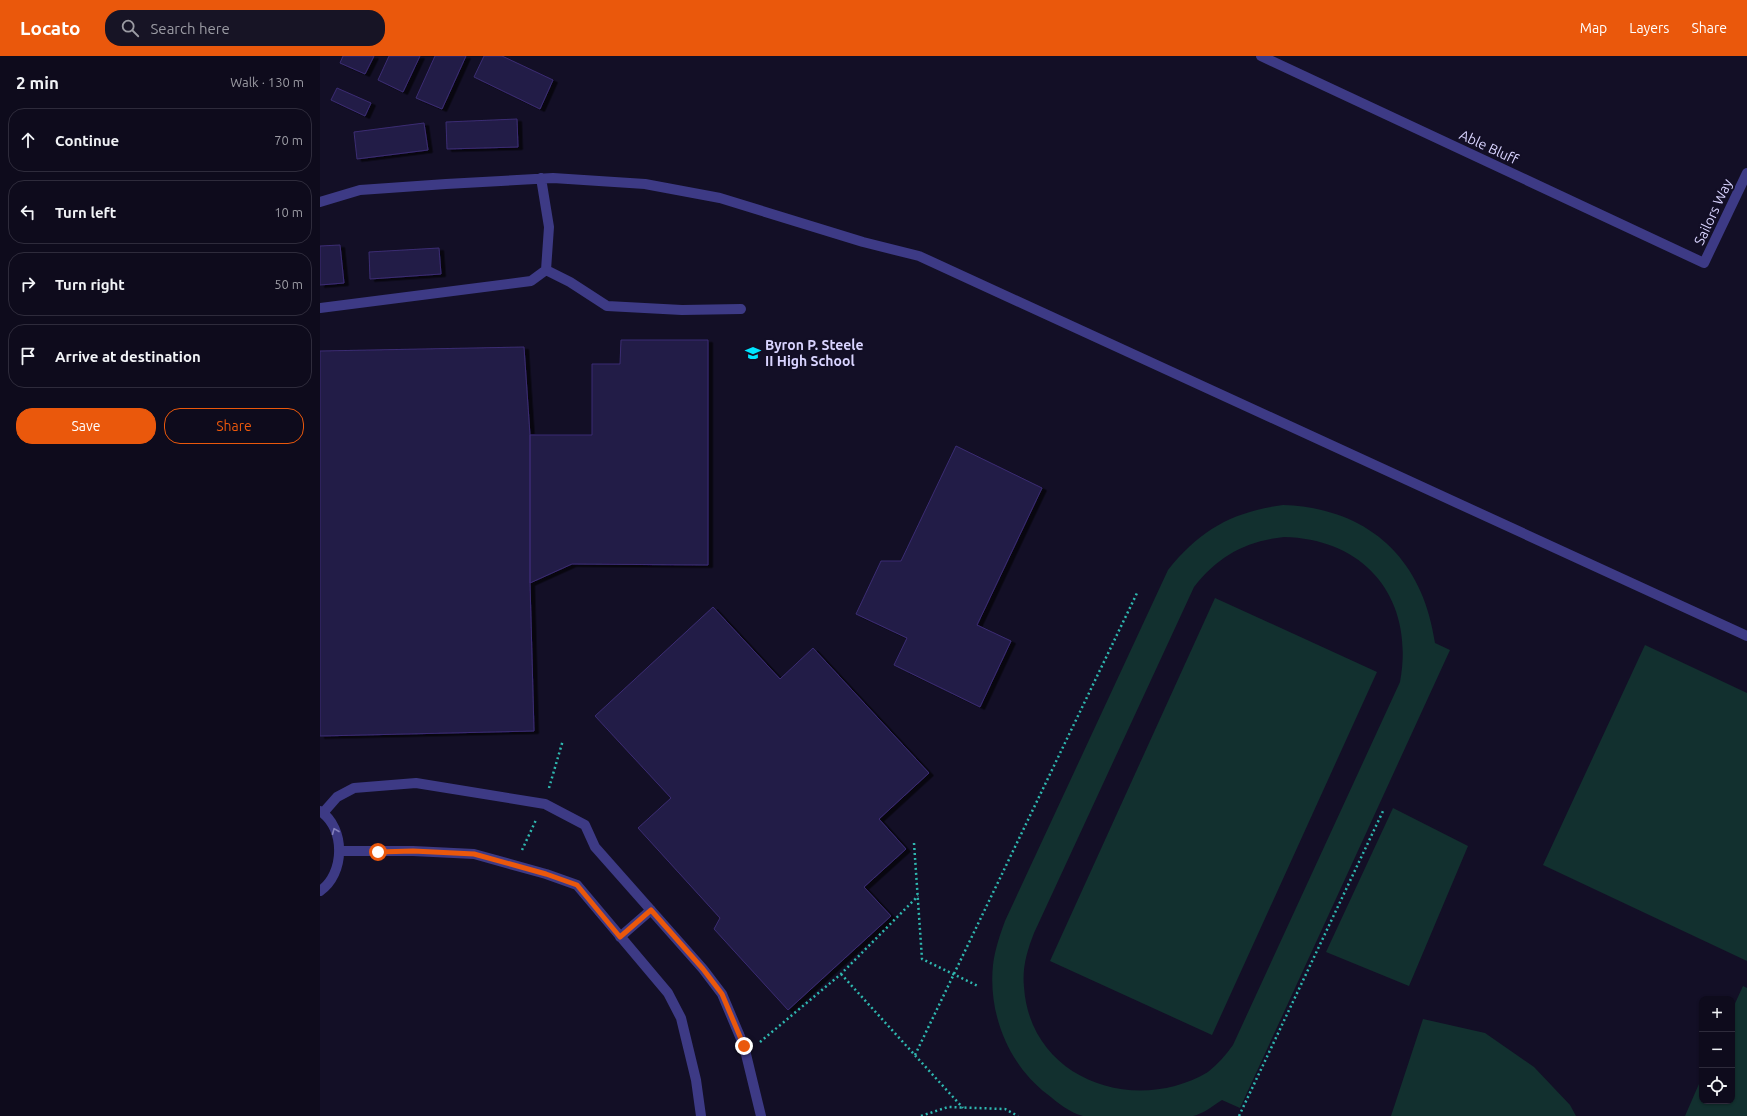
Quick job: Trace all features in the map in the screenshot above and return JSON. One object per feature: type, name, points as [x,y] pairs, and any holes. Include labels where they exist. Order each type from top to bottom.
[{"type":"street","name":"Able Bluff","points":[[1261,56],[1704,263]]},
{"type":"street","name":"Sailors Way","points":[[1704,263],[1747,173]]},
{"type":"street","points":[[320,308],[531,281],[546,270],[549,227],[541,178]]},
{"type":"street","points":[[320,202],[360,190],[541,178],[645,184],[720,198],[862,242],[919,256],[1747,636]]},
{"type":"street","points":[[546,270],[570,282],[607,306],[682,310],[741,309]]},
{"type":"street","points":[[320,891],[334,875],[339,859],[339,842],[333,826],[321,812],[337,797],[354,788],[416,783],[545,804],[584,825],[595,847],[703,969],[722,994],[744,1046],[761,1116]]},
{"type":"street","points":[[339,851],[413,851],[474,854],[546,874],[577,885],[668,993],[681,1018],[696,1080],[701,1116]]},
{"type":"street","points":[[620,937],[651,910]]},
{"type":"path","points":[[915,1055],[1138,591]]},
{"type":"path","points":[[1239,1116],[1384,809]]},
{"type":"path","points":[[914,843],[922,959],[978,986]]},
{"type":"path","points":[[744,1046],[763,1041],[841,974],[918,896]]},
{"type":"path","points":[[841,974],[963,1108]]},
{"type":"path","points":[[921,1116],[948,1107],[1005,1109],[1018,1116]]},
{"type":"green space","points":[[1283,505],[1313,508],[1341,516],[1365,528],[1386,543],[1404,563],[1418,586],[1429,613],[1435,643],[1450,650],[1240,1108],[1222,1100],[1193,1116],[1078,1115],[1059,1104],[1033,1082],[1011,1053],[998,1019],[994,1001],[992,983],[993,965],[998,942],[1005,921],[1168,570],[1192,544],[1218,525],[1248,512]],"holes":[[[1284,537],[1314,540],[1340,549],[1362,562],[1379,580],[1392,601],[1400,625],[1403,653],[1400,682],[1233,1045],[1228,1052],[1208,1072],[1179,1085],[1149,1090],[1119,1089],[1090,1080],[1065,1066],[1045,1045],[1031,1019],[1024,987],[1024,966],[1034,933],[1194,587],[1213,567],[1223,559],[1245,546]]]},
{"type":"green space","points":[[1215,598],[1377,672],[1212,1035],[1050,961]]},
{"type":"green space","points":[[1645,645],[1747,693],[1747,961],[1543,865]]},
{"type":"green space","points":[[1393,808],[1468,846],[1409,986],[1326,952]]},
{"type":"green space","points":[[1743,986],[1747,988],[1747,1116],[1685,1116],[1699,1084],[1699,1104],[1735,1104],[1735,1003]]},
{"type":"green space","points":[[1423,1019],[1485,1033],[1534,1067],[1570,1105],[1576,1116],[1391,1116]]},
{"type":"building","points":[[343,56],[374,56],[365,74],[340,63]]},
{"type":"building","points":[[389,56],[420,56],[403,92],[378,80]]},
{"type":"building","points":[[435,56],[466,56],[442,109],[416,98]]},
{"type":"building","points":[[484,56],[502,56],[553,80],[540,109],[474,77]]},
{"type":"building","points":[[337,88],[371,103],[365,116],[331,100]]},
{"type":"building","points":[[517,119],[518,147],[447,149],[446,122]]},
{"type":"building","points":[[424,123],[428,150],[357,159],[354,132]]},
{"type":"building","points":[[340,245],[344,283],[320,285],[320,246]]},
{"type":"building","points":[[439,248],[441,274],[370,279],[369,252]]},
{"type":"building","points":[[621,340],[708,340],[708,565],[572,564],[530,583],[530,435],[592,435],[592,364],[620,364]]},
{"type":"building","points":[[524,347],[530,435],[530,583],[534,731],[320,736],[320,351]]},
{"type":"building","points":[[956,446],[1042,488],[977,625],[1011,641],[980,707],[894,665],[907,638],[856,614],[881,561],[901,561]]},
{"type":"building","points":[[713,607],[780,679],[813,648],[929,773],[879,819],[906,849],[864,887],[891,916],[788,1010],[714,929],[720,918],[638,828],[671,798],[595,716]]},
{"type":"place","name":"Byron P. Steele II High School","points":[[753,353]]},
{"type":"route","points":[[378,852],[413,851],[474,854],[546,874],[577,885],[620,937],[651,910],[703,969],[722,994],[744,1046]]}]
